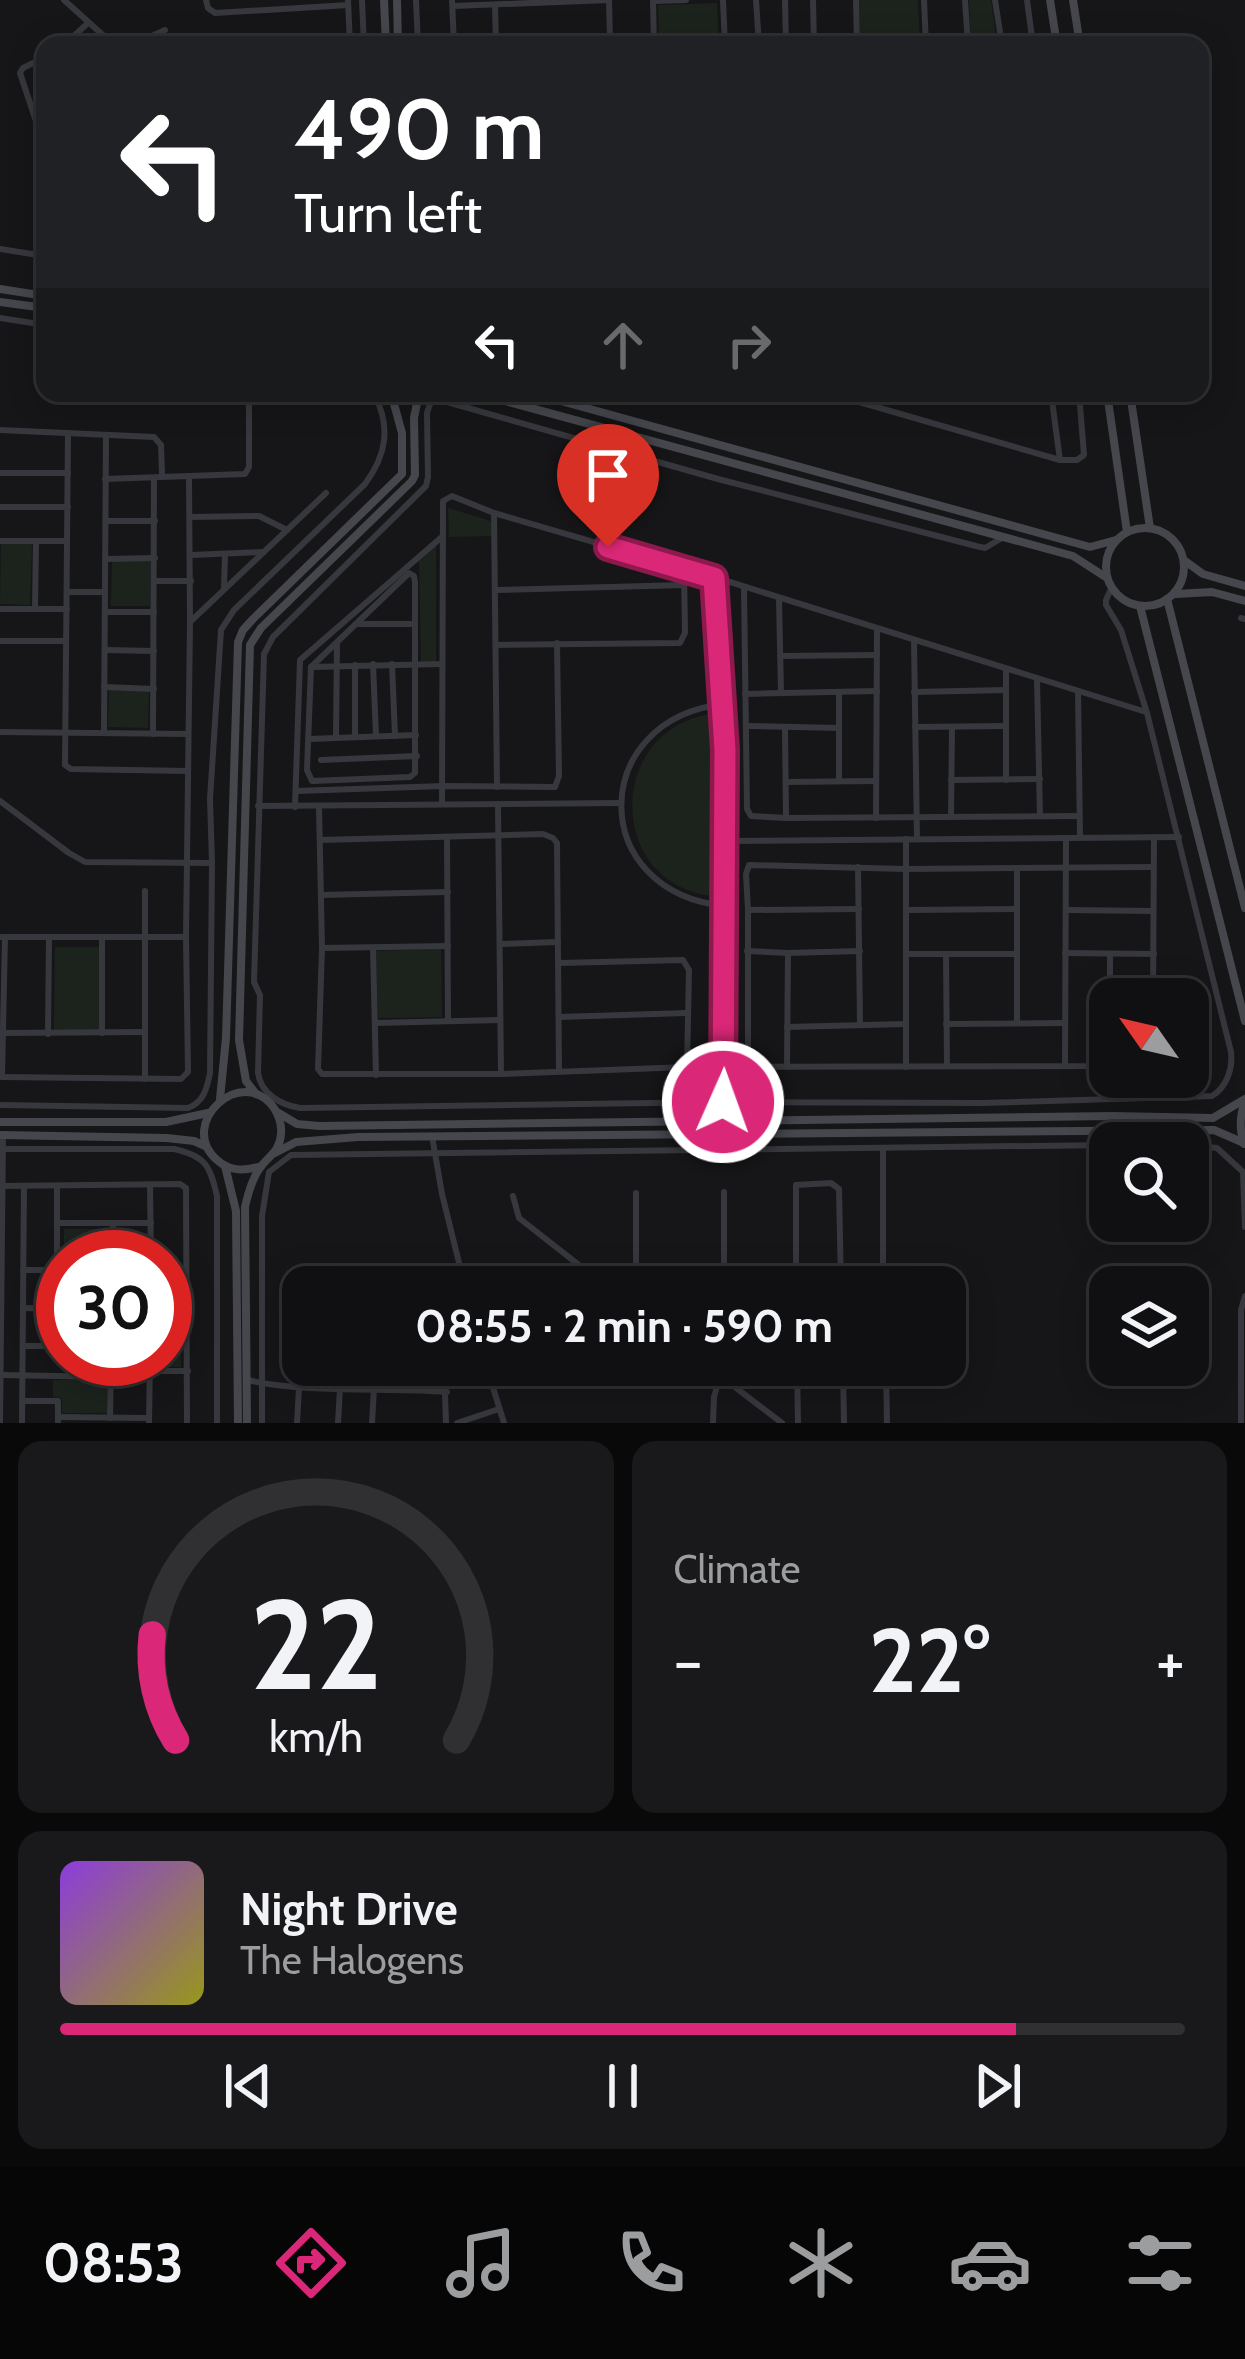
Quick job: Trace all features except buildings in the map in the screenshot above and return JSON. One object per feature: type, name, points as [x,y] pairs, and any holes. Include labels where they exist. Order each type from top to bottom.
[{"type":"street","points":[[64,0],[104,36]]},
{"type":"street","points":[[76,0],[79,14]]},
{"type":"street","points":[[206,0],[215,13],[348,3],[350,36]]},
{"type":"street","points":[[250,0],[251,11]]},
{"type":"street","points":[[362,0],[364,36]]},
{"type":"street","points":[[385,0],[386,36]]},
{"type":"street","points":[[397,0],[398,36]]},
{"type":"street","points":[[416,0],[418,36]]},
{"type":"street","points":[[454,36],[453,3],[609,0],[610,36]]},
{"type":"street","points":[[654,36],[653,1],[686,0]]},
{"type":"street","points":[[724,0],[725,36]]},
{"type":"street","points":[[756,0],[758,36]]},
{"type":"street","points":[[785,0],[786,36]]},
{"type":"street","points":[[813,0],[814,36]]},
{"type":"street","points":[[856,0],[857,36]]},
{"type":"street","points":[[924,0],[926,36]]},
{"type":"street","points":[[965,0],[967,36]]},
{"type":"street","points":[[995,0],[1001,36]]},
{"type":"street","points":[[1027,0],[1032,36]]},
{"type":"street","points":[[1050,0],[1056,36]]},
{"type":"street","points":[[1073,0],[1079,36]]},
{"type":"street","points":[[495,5],[496,36]]},
{"type":"street","points":[[74,36],[89,22]]},
{"type":"street","points":[[152,36],[165,30]]},
{"type":"street","points":[[36,63],[20,73],[36,121]]},
{"type":"street","points":[[0,249],[36,255]]},
{"type":"street","points":[[0,289],[36,295]]},
{"type":"street","points":[[0,302],[36,307]]},
{"type":"street","points":[[0,318],[36,324]]},
{"type":"street","points":[[105,478],[242,476],[248,472],[249,402]]},
{"type":"street","points":[[0,1106],[188,1108],[201,1100],[210,1072],[210,799],[221,630],[234,610],[381,463],[385,447],[378,402]]},
{"type":"street","points":[[220,1099],[238,643],[243,630],[402,474],[395,402]]},
{"type":"street","points":[[256,1094],[246,1081],[239,1040],[250,645],[261,628],[407,488],[415,475],[417,402]]},
{"type":"street","points":[[430,402],[426,486],[267,646],[254,982],[260,994],[259,1083],[275,1099],[300,1108],[982,1103],[1205,1098],[1218,1093],[1229,1073],[1231,1052],[1147,712],[1121,630],[1106,605],[1112,589]]},
{"type":"street","points":[[447,402],[976,546],[985,548],[1003,538]]},
{"type":"street","points":[[509,402],[1073,556],[1107,578]]},
{"type":"street","points":[[565,402],[1090,547],[1116,540]]},
{"type":"street","points":[[859,402],[1060,460],[1078,460],[1084,454],[1080,402]]},
{"type":"street","points":[[1052,402],[1060,460]]},
{"type":"street","points":[[1107,402],[1127,532]]},
{"type":"street","points":[[1131,402],[1150,528]]},
{"type":"street","points":[[0,430],[157,439],[161,445],[155,521],[153,734]]},
{"type":"street","points":[[68,434],[64,761],[71,769],[188,771]]},
{"type":"street","points":[[104,733],[106,435]]},
{"type":"street","points":[[414,442],[428,442]]},
{"type":"street","points":[[385,447],[402,449]]},
{"type":"street","points":[[0,473],[68,473]]},
{"type":"street","points":[[186,937],[3,937],[1,1077],[181,1079],[188,1072],[189,476]]},
{"type":"street","points":[[190,622],[326,493]]},
{"type":"street","points":[[442,804],[442,509],[452,496],[494,513],[1147,712]]},
{"type":"street","points":[[0,507],[68,507]]},
{"type":"street","points":[[494,513],[497,787]]},
{"type":"street","points":[[190,517],[259,516],[287,530]]},
{"type":"street","points":[[106,521],[155,521]]},
{"type":"street","points":[[1245,586],[1203,574],[1184,560],[1172,538],[1150,528],[1127,532],[1116,540],[1105,565],[1112,589],[1129,604],[1150,606],[1170,597],[1212,592],[1245,601]]},
{"type":"street","points":[[296,807],[300,660],[443,536]]},
{"type":"street","points":[[0,541],[68,541]]},
{"type":"street","points":[[35,609],[36,541]]},
{"type":"street","points":[[190,555],[264,552]]},
{"type":"street","points":[[224,589],[225,555]]},
{"type":"street","points":[[106,559],[155,559]]},
{"type":"street","points":[[1184,560],[1184,572],[1170,597],[1245,908]]},
{"type":"street","points":[[496,645],[680,643],[685,633],[684,569]]},
{"type":"street","points":[[410,573],[415,582],[414,624],[417,769],[410,777],[312,781],[307,770],[311,667],[410,573]]},
{"type":"street","points":[[714,578],[724,704],[723,1102]]},
{"type":"street","points":[[155,581],[190,581]]},
{"type":"street","points":[[496,590],[684,585]]},
{"type":"street","points":[[744,588],[748,813],[786,818],[1078,816]]},
{"type":"street","points":[[67,592],[105,592]]},
{"type":"street","points":[[779,599],[781,693]]},
{"type":"street","points":[[1140,606],[1245,1021]]},
{"type":"street","points":[[0,609],[67,609]]},
{"type":"street","points":[[105,612],[154,612]]},
{"type":"street","points":[[354,624],[414,624]]},
{"type":"street","points":[[876,818],[877,629]]},
{"type":"street","points":[[335,737],[338,640]]},
{"type":"street","points":[[914,640],[916,839]]},
{"type":"street","points":[[0,641],[66,641]]},
{"type":"street","points":[[297,791],[443,785],[552,788],[557,785],[556,644]]},
{"type":"street","points":[[105,650],[154,651]]},
{"type":"street","points":[[780,656],[877,655]]},
{"type":"street","points":[[373,664],[376,736]]},
{"type":"street","points":[[392,664],[394,736]]},
{"type":"street","points":[[311,667],[442,664]]},
{"type":"street","points":[[355,736],[356,665]]},
{"type":"street","points":[[1006,669],[1006,780]]},
{"type":"street","points":[[1037,679],[1040,816]]},
{"type":"street","points":[[104,687],[154,688]]},
{"type":"street","points":[[914,692],[1006,690]]},
{"type":"street","points":[[745,694],[877,691]]},
{"type":"street","points":[[1078,691],[1080,836]]},
{"type":"street","points":[[839,692],[839,781]]},
{"type":"street","points":[[724,704],[701,706],[660,726],[632,762],[621,803],[626,833],[652,878],[699,904],[725,906]]},
{"type":"street","points":[[746,726],[839,728]]},
{"type":"street","points":[[915,727],[1006,726]]},
{"type":"street","points":[[951,818],[952,727]]},
{"type":"street","points":[[785,728],[786,818]]},
{"type":"street","points":[[0,732],[189,734]]},
{"type":"street","points":[[309,739],[416,735]]},
{"type":"street","points":[[321,760],[417,756]]},
{"type":"street","points":[[951,780],[1040,779]]},
{"type":"street","points":[[785,782],[876,781]]},
{"type":"street","points":[[0,801],[86,862],[212,863]]},
{"type":"street","points":[[258,806],[621,803]]},
{"type":"street","points":[[498,805],[501,1074]]},
{"type":"street","points":[[319,808],[318,1069],[326,1075],[687,1067],[1089,1066]]},
{"type":"street","points":[[320,840],[543,834],[553,838],[559,1070]]},
{"type":"street","points":[[447,837],[448,1021]]},
{"type":"street","points":[[1153,978],[1154,837]]},
{"type":"street","points":[[1065,1066],[1066,838]]},
{"type":"street","points":[[726,841],[1179,838]]},
{"type":"street","points":[[906,839],[906,1067]]},
{"type":"street","points":[[748,1067],[749,865],[1153,868]]},
{"type":"street","points":[[859,867],[860,1024]]},
{"type":"street","points":[[1017,868],[1017,1023]]},
{"type":"street","points":[[145,891],[146,1079]]},
{"type":"street","points":[[321,895],[448,892]]},
{"type":"street","points":[[748,910],[859,909]]},
{"type":"street","points":[[905,910],[1017,910]]},
{"type":"street","points":[[1065,910],[1153,911]]},
{"type":"street","points":[[48,1034],[49,938]]},
{"type":"street","points":[[102,938],[102,1034]]},
{"type":"street","points":[[500,944],[558,942]]},
{"type":"street","points":[[322,949],[448,946]]},
{"type":"street","points":[[374,948],[376,1075]]},
{"type":"street","points":[[747,951],[860,951]]},
{"type":"street","points":[[787,1067],[788,953]]},
{"type":"street","points":[[1065,953],[1154,954]]},
{"type":"street","points":[[905,954],[1017,954]]},
{"type":"street","points":[[946,954],[946,1066]]},
{"type":"street","points":[[1110,978],[1111,954]]},
{"type":"street","points":[[559,963],[683,960],[689,970],[687,1067]]},
{"type":"street","points":[[559,1017],[688,1013]]},
{"type":"street","points":[[375,1023],[500,1020]]},
{"type":"street","points":[[946,1024],[1065,1022]]},
{"type":"street","points":[[787,1028],[906,1024]]},
{"type":"street","points":[[3,1033],[145,1032]]},
{"type":"street","points":[[275,1154],[282,1126],[268,1101],[244,1092],[220,1099],[208,1113],[204,1136],[214,1158],[225,1166],[249,1170],[296,1142],[432,1136],[1089,1132]]},
{"type":"street","points":[[277,1112],[297,1124],[411,1126],[1213,1118],[1245,1099]]},
{"type":"street","points":[[1244,1144],[1240,1114],[1245,1099]]},
{"type":"street","points":[[1091,1100],[1113,1116]]},
{"type":"street","points":[[411,1126],[433,1106]]},
{"type":"street","points":[[0,1119],[20,1123],[166,1122],[208,1113]]},
{"type":"street","points":[[1209,1130],[1244,1144]]},
{"type":"street","points":[[0,1423],[2,1135],[167,1138],[207,1147]]},
{"type":"street","points":[[432,1136],[460,1266]]},
{"type":"street","points":[[262,1423],[262,1216],[272,1168],[296,1154],[1089,1144]]},
{"type":"street","points":[[1209,1147],[1217,1148],[1243,1172],[1245,1227]]},
{"type":"street","points":[[2,1149],[174,1149],[207,1164],[217,1196],[217,1423]]},
{"type":"street","points":[[883,1149],[884,1266]]},
{"type":"street","points":[[225,1166],[236,1210],[238,1423]]},
{"type":"street","points":[[247,1423],[245,1207],[260,1166]]},
{"type":"street","points":[[796,1266],[796,1185],[831,1183],[839,1189],[841,1266]]},
{"type":"street","points":[[1,1186],[180,1184],[188,1191],[188,1230]]},
{"type":"street","points":[[22,1423],[24,1186]]},
{"type":"street","points":[[57,1186],[57,1230]]},
{"type":"street","points":[[150,1186],[151,1230]]},
{"type":"street","points":[[724,1192],[724,1266]]},
{"type":"street","points":[[636,1193],[637,1266]]},
{"type":"street","points":[[513,1196],[519,1217],[581,1266]]},
{"type":"street","points":[[57,1223],[151,1223]]},
{"type":"street","points":[[113,1223],[113,1230]]},
{"type":"street","points":[[23,1270],[36,1270]]},
{"type":"street","points":[[1241,1423],[1245,1296]]},
{"type":"street","points":[[23,1308],[36,1308]]},
{"type":"street","points":[[23,1346],[36,1346]]},
{"type":"street","points":[[1,1375],[36,1375]]},
{"type":"street","points":[[247,1380],[299,1388],[447,1392]]},
{"type":"street","points":[[110,1386],[110,1418]]},
{"type":"street","points":[[22,1402],[58,1401],[58,1420],[149,1420],[150,1386]]},
{"type":"street","points":[[187,1423],[188,1386]]},
{"type":"street","points":[[446,1386],[446,1423]]},
{"type":"street","points":[[492,1386],[504,1423]]},
{"type":"street","points":[[713,1423],[717,1386]]},
{"type":"street","points":[[733,1386],[782,1423]]},
{"type":"street","points":[[797,1386],[798,1423]]},
{"type":"street","points":[[843,1386],[844,1423]]},
{"type":"street","points":[[886,1386],[887,1423]]},
{"type":"street","points":[[297,1423],[299,1388]]},
{"type":"street","points":[[338,1423],[340,1388]]},
{"type":"street","points":[[372,1423],[374,1388]]},
{"type":"street","points":[[457,1423],[499,1408]]},
{"type":"shaded area","points":[[859,0],[918,0],[920,36],[860,36]]},
{"type":"shaded area","points":[[969,0],[991,0],[996,36],[971,36]]},
{"type":"shaded area","points":[[717,3],[719,36],[659,36],[658,5]]},
{"type":"shaded area","points":[[448,508],[491,521],[492,536],[449,537]]},
{"type":"shaded area","points":[[1,543],[32,543],[30,605],[0,604]]},
{"type":"shaded area","points":[[436,545],[436,663],[421,662],[419,561]]},
{"type":"shaded area","points":[[112,560],[150,561],[150,606],[111,606]]},
{"type":"shaded area","points":[[109,690],[149,691],[148,728],[108,727]]},
{"type":"shaded area","points":[[712,714],[713,896],[678,886],[653,865],[637,838],[632,807],[637,775],[652,747],[677,726]]},
{"type":"shaded area","points":[[55,947],[101,947],[100,1031],[54,1031]]},
{"type":"shaded area","points":[[441,949],[442,1017],[378,1018],[376,951]]},
{"type":"shaded area","points":[[53,1386],[107,1386],[107,1413],[62,1413],[62,1398],[53,1397]]},
{"type":"route","points":[[608,547],[714,578],[725,750],[723,1102]]}]
